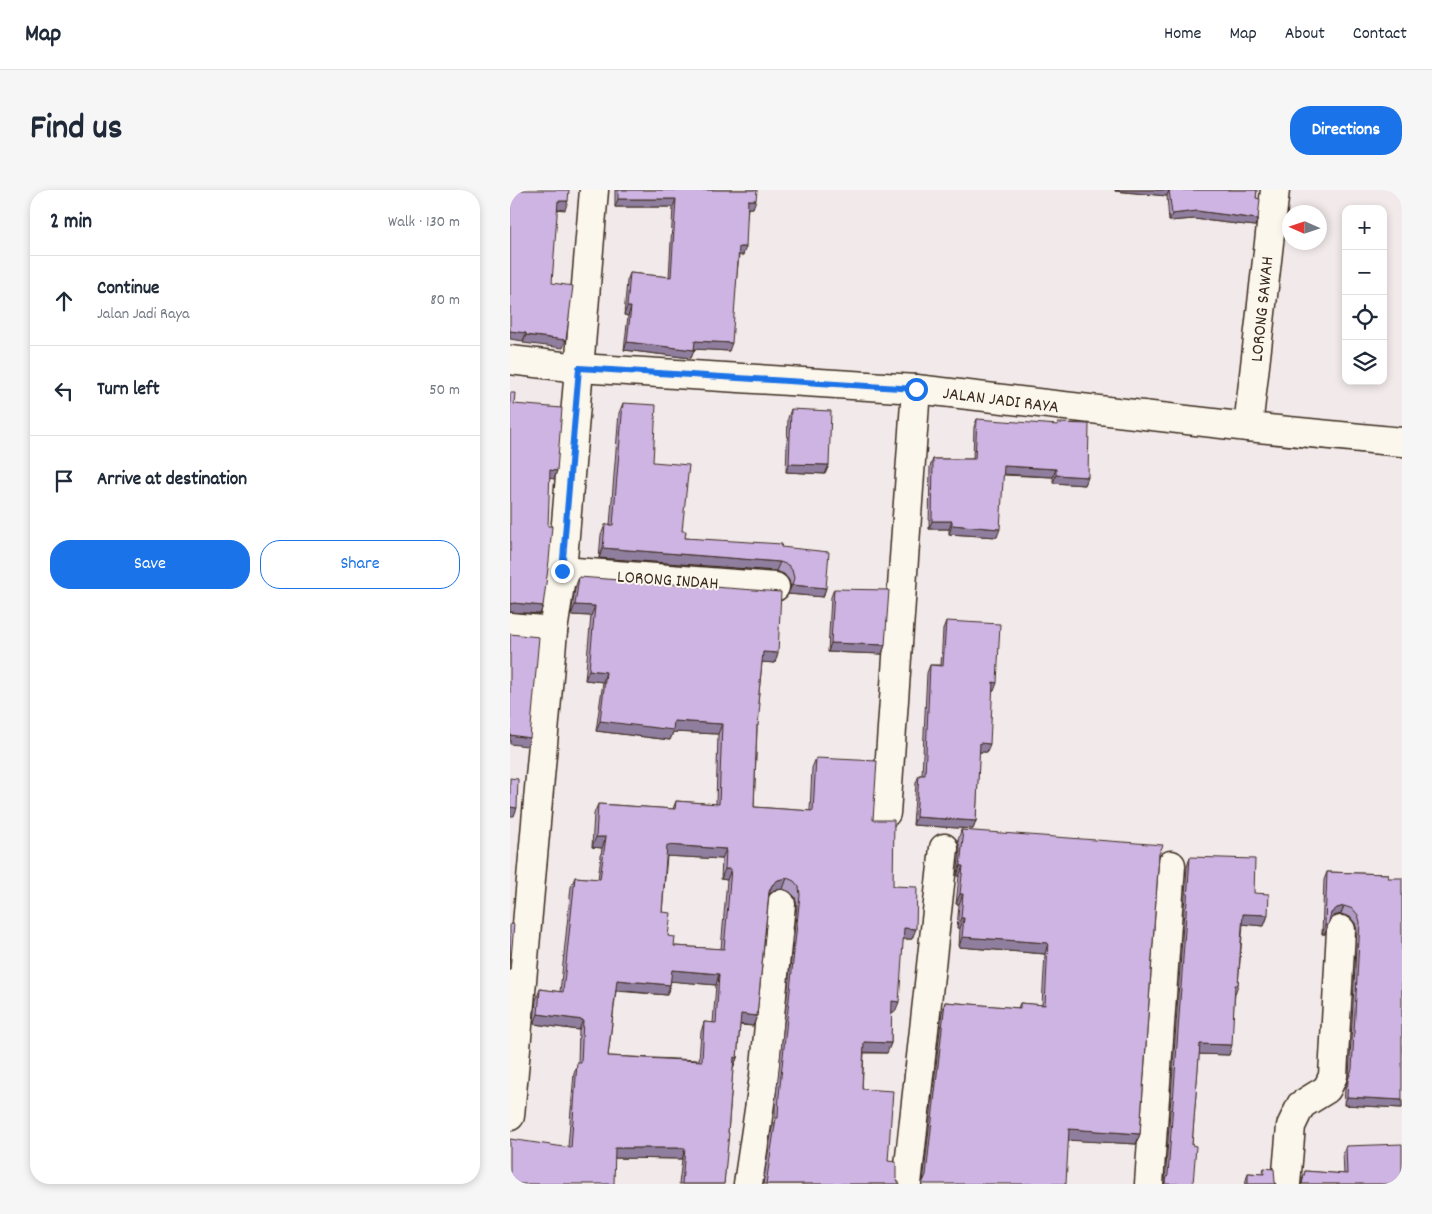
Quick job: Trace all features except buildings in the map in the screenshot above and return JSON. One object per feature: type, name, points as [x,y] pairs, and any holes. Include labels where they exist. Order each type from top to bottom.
[{"type":"street","points":[[510,1116],[553,631],[562,571],[594,190]]},
{"type":"street","name":"LORONG SAWAH","points":[[1248,427],[1275,190]]},
{"type":"street","name":"JALAN JADI RAYA","points":[[510,360],[579,368],[916,389],[1248,427],[1402,442]]},
{"type":"street","points":[[886,813],[916,389]]},
{"type":"street","name":"LORONG INDAH","points":[[562,571],[775,587]]},
{"type":"street","points":[[510,627],[553,631]]},
{"type":"street","points":[[907,1184],[944,848]]},
{"type":"street","points":[[1149,1184],[1171,865]]},
{"type":"street","points":[[748,1184],[764,1076],[781,904]]},
{"type":"street","points":[[1286,1184],[1291,1126],[1302,1105],[1327,1090],[1333,1076],[1341,930]]},
{"type":"route","points":[[562,571],[579,368],[916,389]]}]
